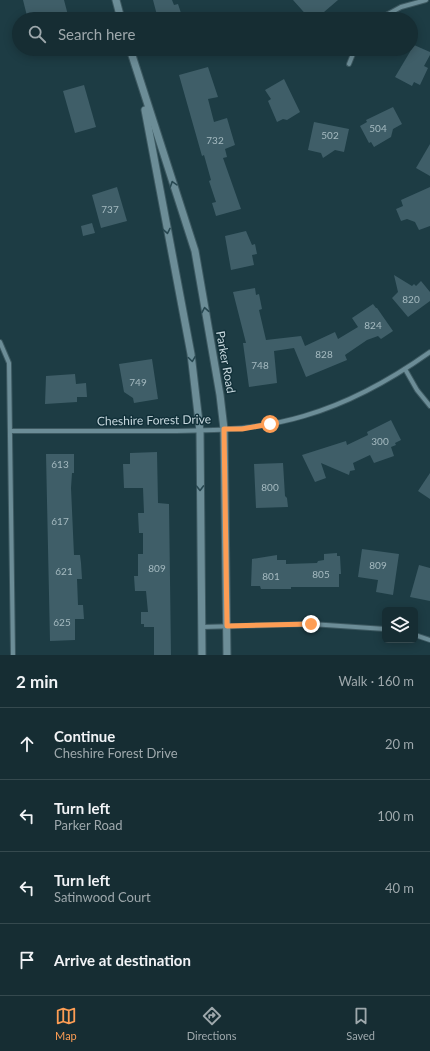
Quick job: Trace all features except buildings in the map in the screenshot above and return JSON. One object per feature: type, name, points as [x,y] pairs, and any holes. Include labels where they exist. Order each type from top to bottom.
[{"type":"street","points":[[116,0],[119,12]]},
{"type":"street","points":[[392,12],[401,7],[426,0]]},
{"type":"street","name":"Parker Road","points":[[132,56],[139,83],[195,251],[220,395],[224,429],[227,655]]},
{"type":"street","points":[[348,64],[352,56]]},
{"type":"street","name":"Parker Road","points":[[139,83],[191,354],[200,431],[202,655]]},
{"type":"street","points":[[0,342],[9,363],[13,655]]},
{"type":"street","name":"Cheshire Forest Drive","points":[[10,431],[200,431],[242,429],[303,416],[332,407],[373,388],[430,352]]},
{"type":"street","points":[[405,369],[417,390],[430,406]]},
{"type":"street","points":[[202,627],[311,624],[382,629]]},
{"type":"street","points":[[418,637],[430,640]]},
{"type":"route","points":[[270,424],[242,429],[224,429],[227,626],[311,624]]}]
